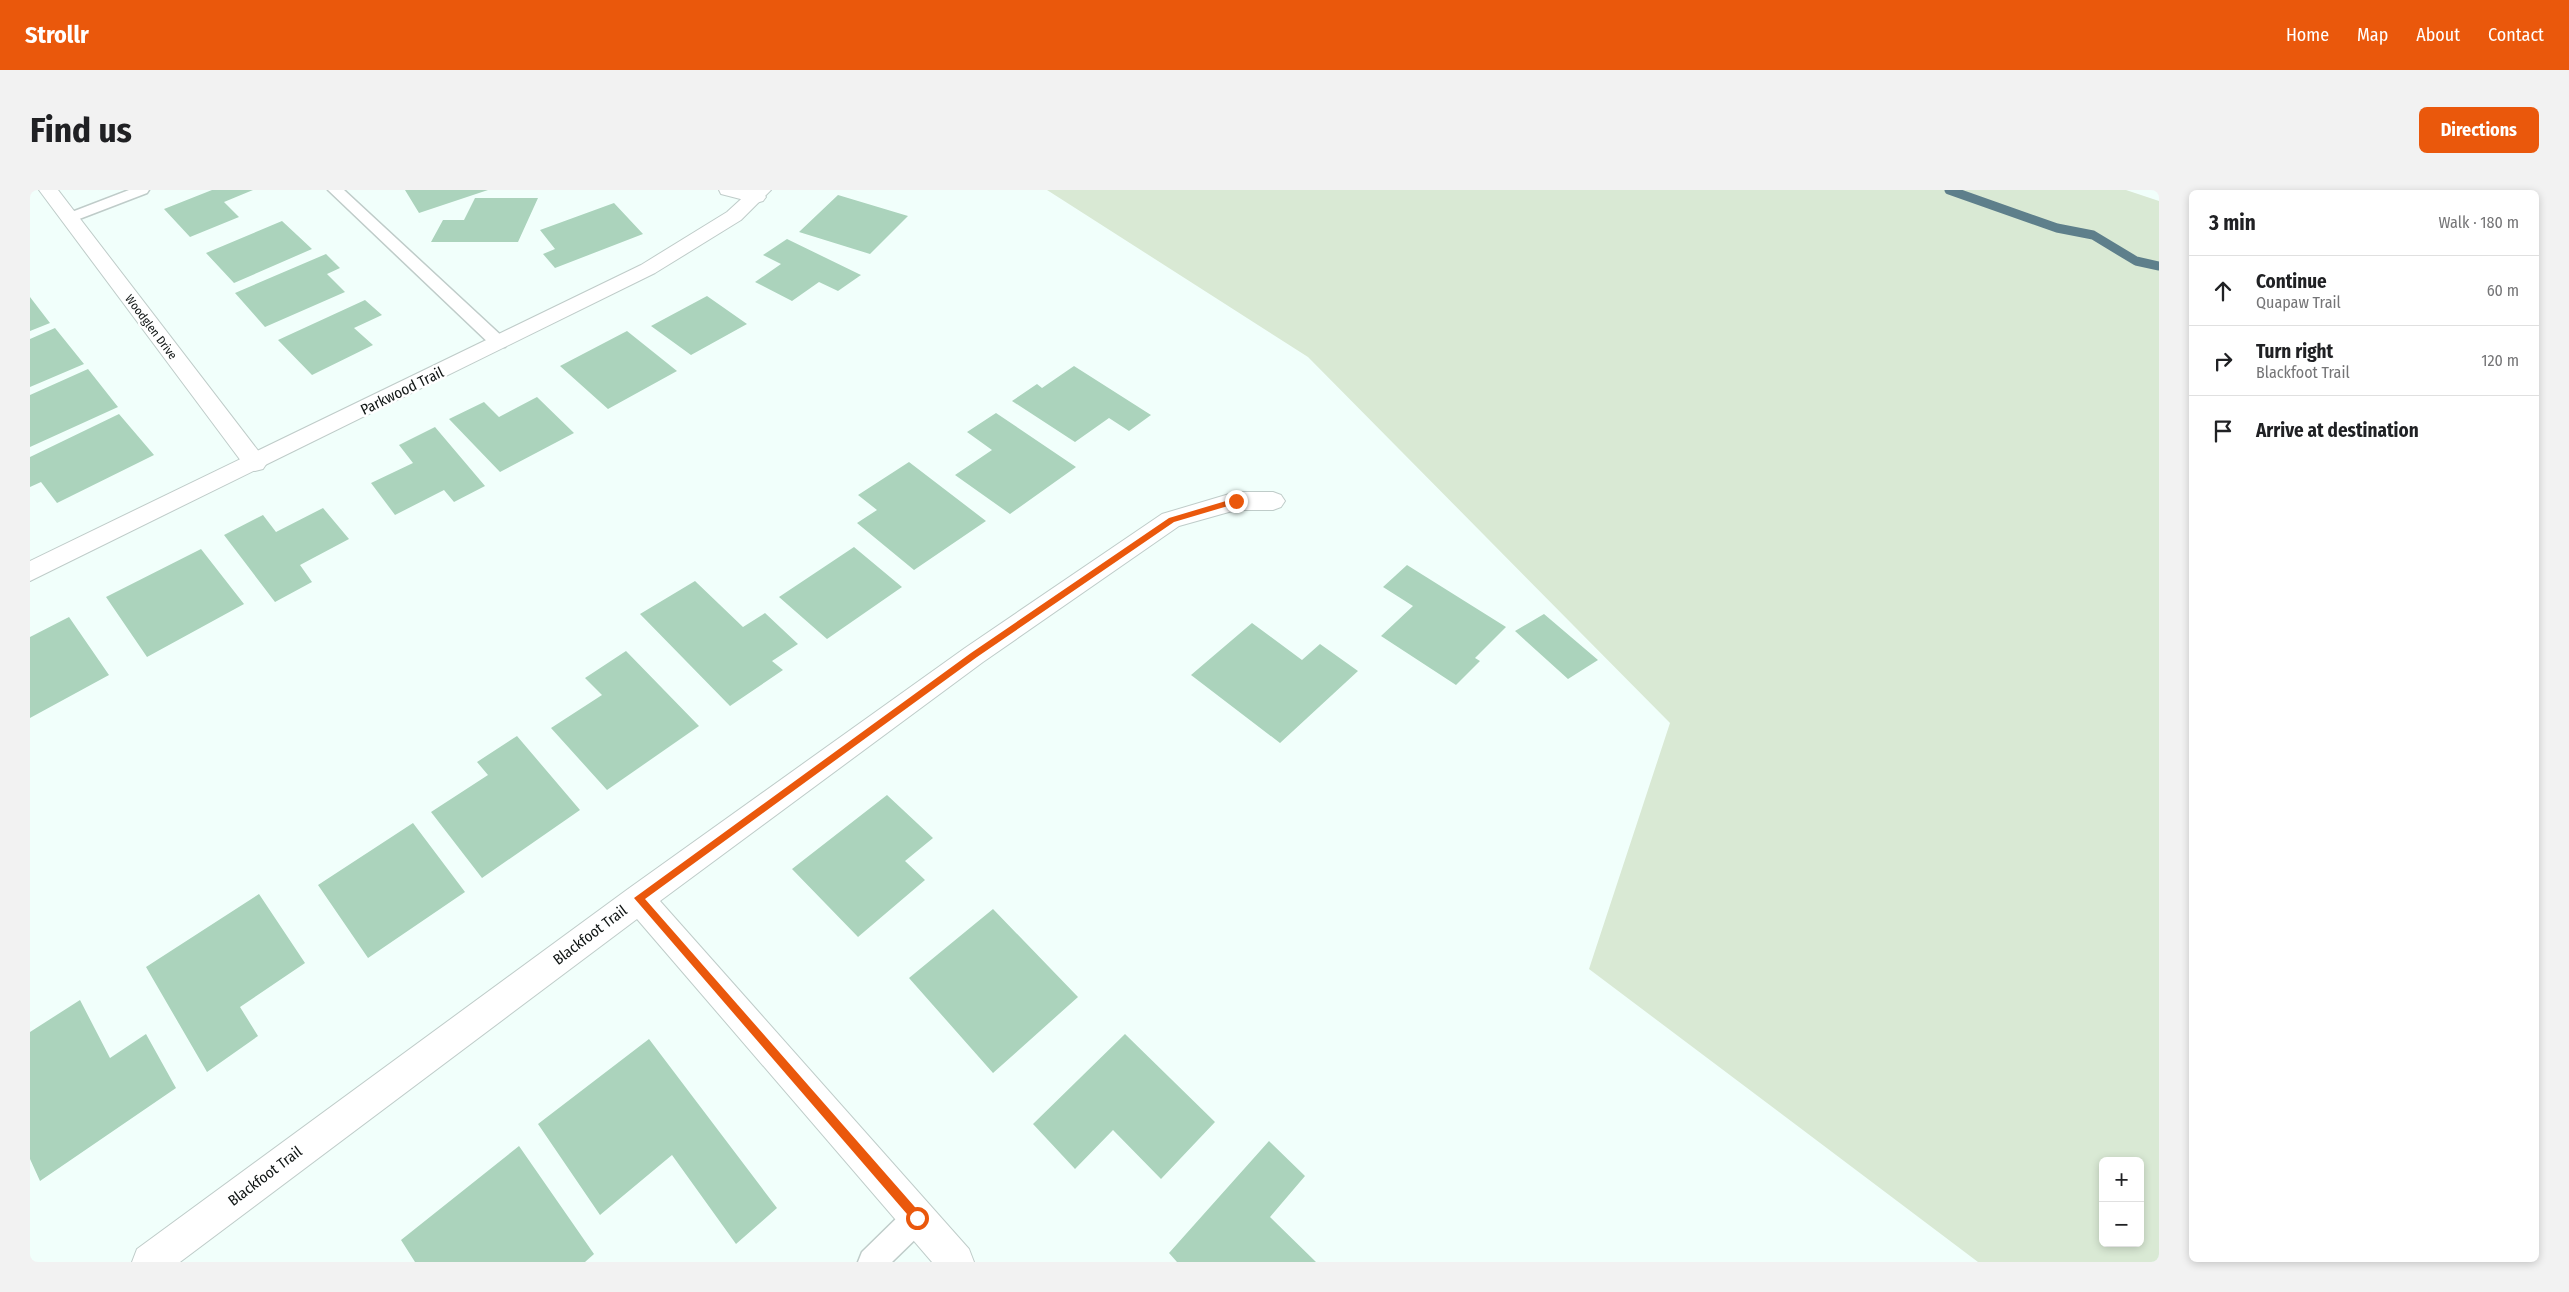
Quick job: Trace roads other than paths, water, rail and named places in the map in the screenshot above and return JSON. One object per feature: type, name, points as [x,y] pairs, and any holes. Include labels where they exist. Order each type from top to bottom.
[{"type":"street","name":"Woodglen Drive","points":[[48,190],[255,463]]},
{"type":"street","points":[[728,190],[759,194]]},
{"type":"street","name":"Parkwood Trail","points":[[30,572],[648,269],[720,226],[759,194]]},
{"type":"street","name":"Blackfoot Trail","points":[[150,1262],[639,898],[974,655],[1172,520],[1236,501],[1273,500]]},
{"type":"street","points":[[639,898],[956,1262]]},
{"type":"lane","points":[[69,218],[142,190]]},
{"type":"lane","points":[[335,190],[499,343]]},
{"type":"lane","points":[[872,1262],[917,1218]]},
{"type":"waterway","points":[[1949,190],[2057,228],[2093,235],[2136,261],[2159,266]]}]
